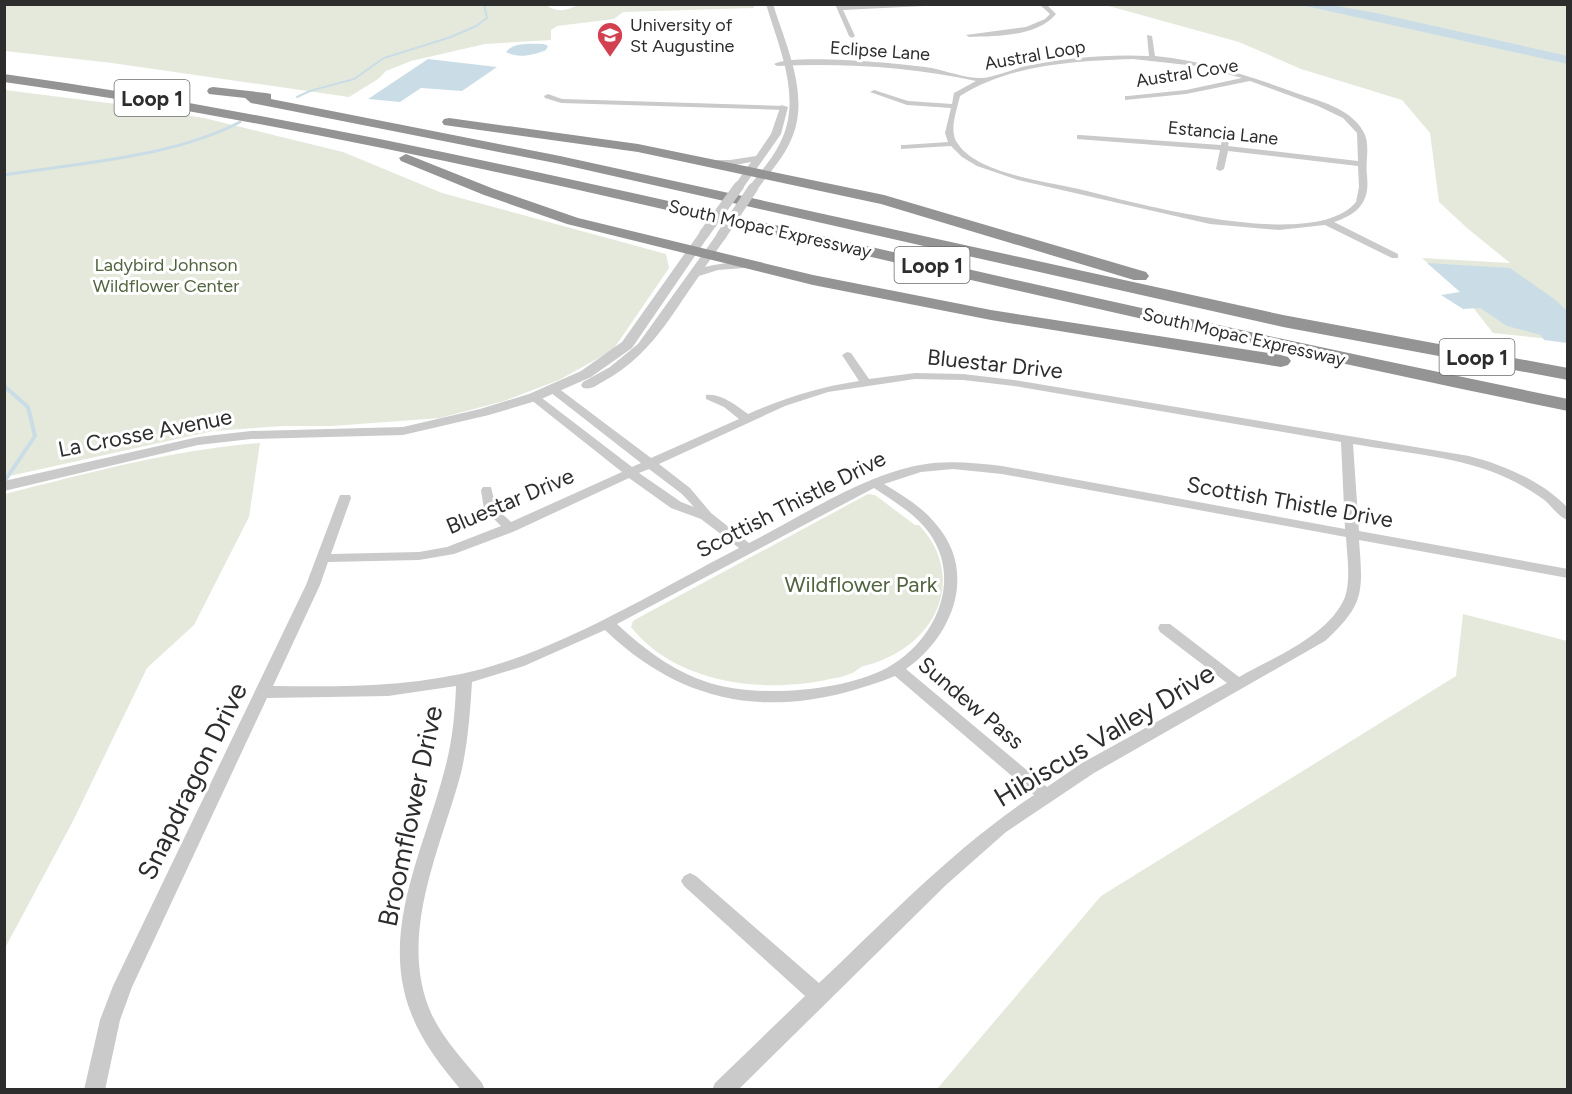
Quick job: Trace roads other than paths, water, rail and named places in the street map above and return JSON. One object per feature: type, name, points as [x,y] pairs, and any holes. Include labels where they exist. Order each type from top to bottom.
[{"type":"highway","name":"South Mopac Expressway","points":[[4,78],[150,98],[298,125],[503,167],[1295,349],[1568,405]]},
{"type":"highway","name":"South Mopac Expressway","points":[[756,173],[584,139],[207,90],[463,140],[1180,299],[1568,374]]},
{"type":"highway","points":[[298,125],[399,155],[489,192],[573,221],[869,292],[991,315],[1568,405]]},
{"type":"highway","points":[[756,173],[894,202],[1162,282],[1386,340]]},
{"type":"street","points":[[761,4],[771,40]]},
{"type":"street","name":"La Crosse Avenue","points":[[769,4],[780,62],[780,74]]},
{"type":"street","points":[[969,36],[1009,32],[1044,22],[1053,14],[1042,4]]},
{"type":"street","points":[[852,36],[839,6],[921,6]]},
{"type":"street","points":[[1149,36],[1152,57]]},
{"type":"street","name":"Austral Loop","points":[[953,106],[957,95],[980,80],[1021,69],[1088,60],[1152,57],[1209,65],[1252,78],[1331,109],[1349,120],[1361,134],[1364,192],[1359,204],[1345,215],[1325,221],[1265,227],[1194,219],[1000,172],[966,157],[953,144]]},
{"type":"street","name":"La Crosse Avenue","points":[[12,484],[156,449],[223,437],[403,431],[410,434],[468,426],[558,394],[615,370],[644,347],[695,273],[704,234],[739,186],[756,173],[789,136],[795,112],[794,92],[780,62]]},
{"type":"street","name":"Eclipse Lane","points":[[780,62],[889,63],[980,80]]},
{"type":"street","name":"Austral Cove","points":[[1128,98],[1186,92],[1252,78]]},
{"type":"street","name":"La Crosse Avenue","points":[[558,394],[627,345],[700,252],[721,236],[776,134],[784,108],[782,84]]},
{"type":"street","points":[[874,92],[907,103],[953,106],[949,133],[953,144],[904,147]]},
{"type":"street","points":[[548,96],[561,101],[784,108]]},
{"type":"street","points":[[1220,169],[1227,134]]},
{"type":"street","name":"Estancia Lane","points":[[1080,136],[1224,148],[1362,164]]},
{"type":"street","points":[[1325,221],[1395,256]]},
{"type":"street","points":[[695,273],[720,267],[753,265]]},
{"type":"street","points":[[847,355],[865,382]]},
{"type":"street","name":"Bluestar Drive","points":[[325,558],[431,554],[482,540],[747,419],[808,394],[865,382],[929,376],[997,380],[1443,454],[1486,465],[1528,485],[1566,513]]},
{"type":"street","points":[[558,394],[650,463],[696,501],[706,516]]},
{"type":"street","points":[[710,397],[728,405],[747,419]]},
{"type":"street","points":[[539,401],[676,505],[706,516],[747,548]]},
{"type":"street","name":"Hibiscus Valley Drive","points":[[722,1089],[974,848],[1045,795],[1320,637],[1341,618],[1352,597],[1355,582],[1347,439]]},
{"type":"street","name":"Scottish Thistle Drive","points":[[263,692],[369,692],[464,679],[526,660],[608,623],[747,548],[891,475],[918,468],[951,465],[982,467],[1568,574]]},
{"type":"street","points":[[608,623],[645,657],[665,670],[696,684],[731,693],[782,697],[813,694],[851,686],[896,669],[930,639],[941,622],[951,599],[952,570],[942,543],[929,524],[909,506],[874,483]]},
{"type":"street","points":[[486,490],[489,509],[510,528]]},
{"type":"street","name":"Snapdragon Drive","points":[[94,1089],[110,1020],[123,986],[325,558],[345,498]]},
{"type":"street","points":[[1165,628],[1238,684]]},
{"type":"street","name":"Sundew Pass","points":[[896,669],[1045,795]]},
{"type":"street","name":"Broomflower Drive","points":[[464,679],[460,738],[416,899],[409,951],[415,994],[428,1028],[438,1045],[475,1089]]},
{"type":"street","points":[[690,881],[819,996]]},
{"type":"water","points":[[544,44],[548,46],[546,50],[531,55],[521,56],[506,52],[518,45]]},
{"type":"water","points":[[428,59],[497,67],[462,91],[421,88],[400,102],[368,99]]},
{"type":"water","points":[[1427,263],[1510,268],[1557,301],[1567,311],[1567,343],[1544,340],[1541,335],[1507,326],[1480,308],[1463,309],[1441,295],[1460,292]]},
{"type":"waterway","points":[[297,97],[310,91],[354,79],[384,58],[451,37],[476,26],[487,18],[484,4]]},
{"type":"waterway","points":[[1303,4],[1376,17],[1568,60]]},
{"type":"waterway","points":[[4,175],[156,151],[214,134],[240,122]]},
{"type":"waterway","points":[[4,386],[28,407],[35,436],[4,482]]},
{"type":"place","name":"University of St Augustine","points":[[610,58]]},
{"type":"park label","name":"Ladybird Johnson Wildflower Center","points":[[166,275]]},
{"type":"park label","name":"Wildflower Park","points":[[861,584]]}]
